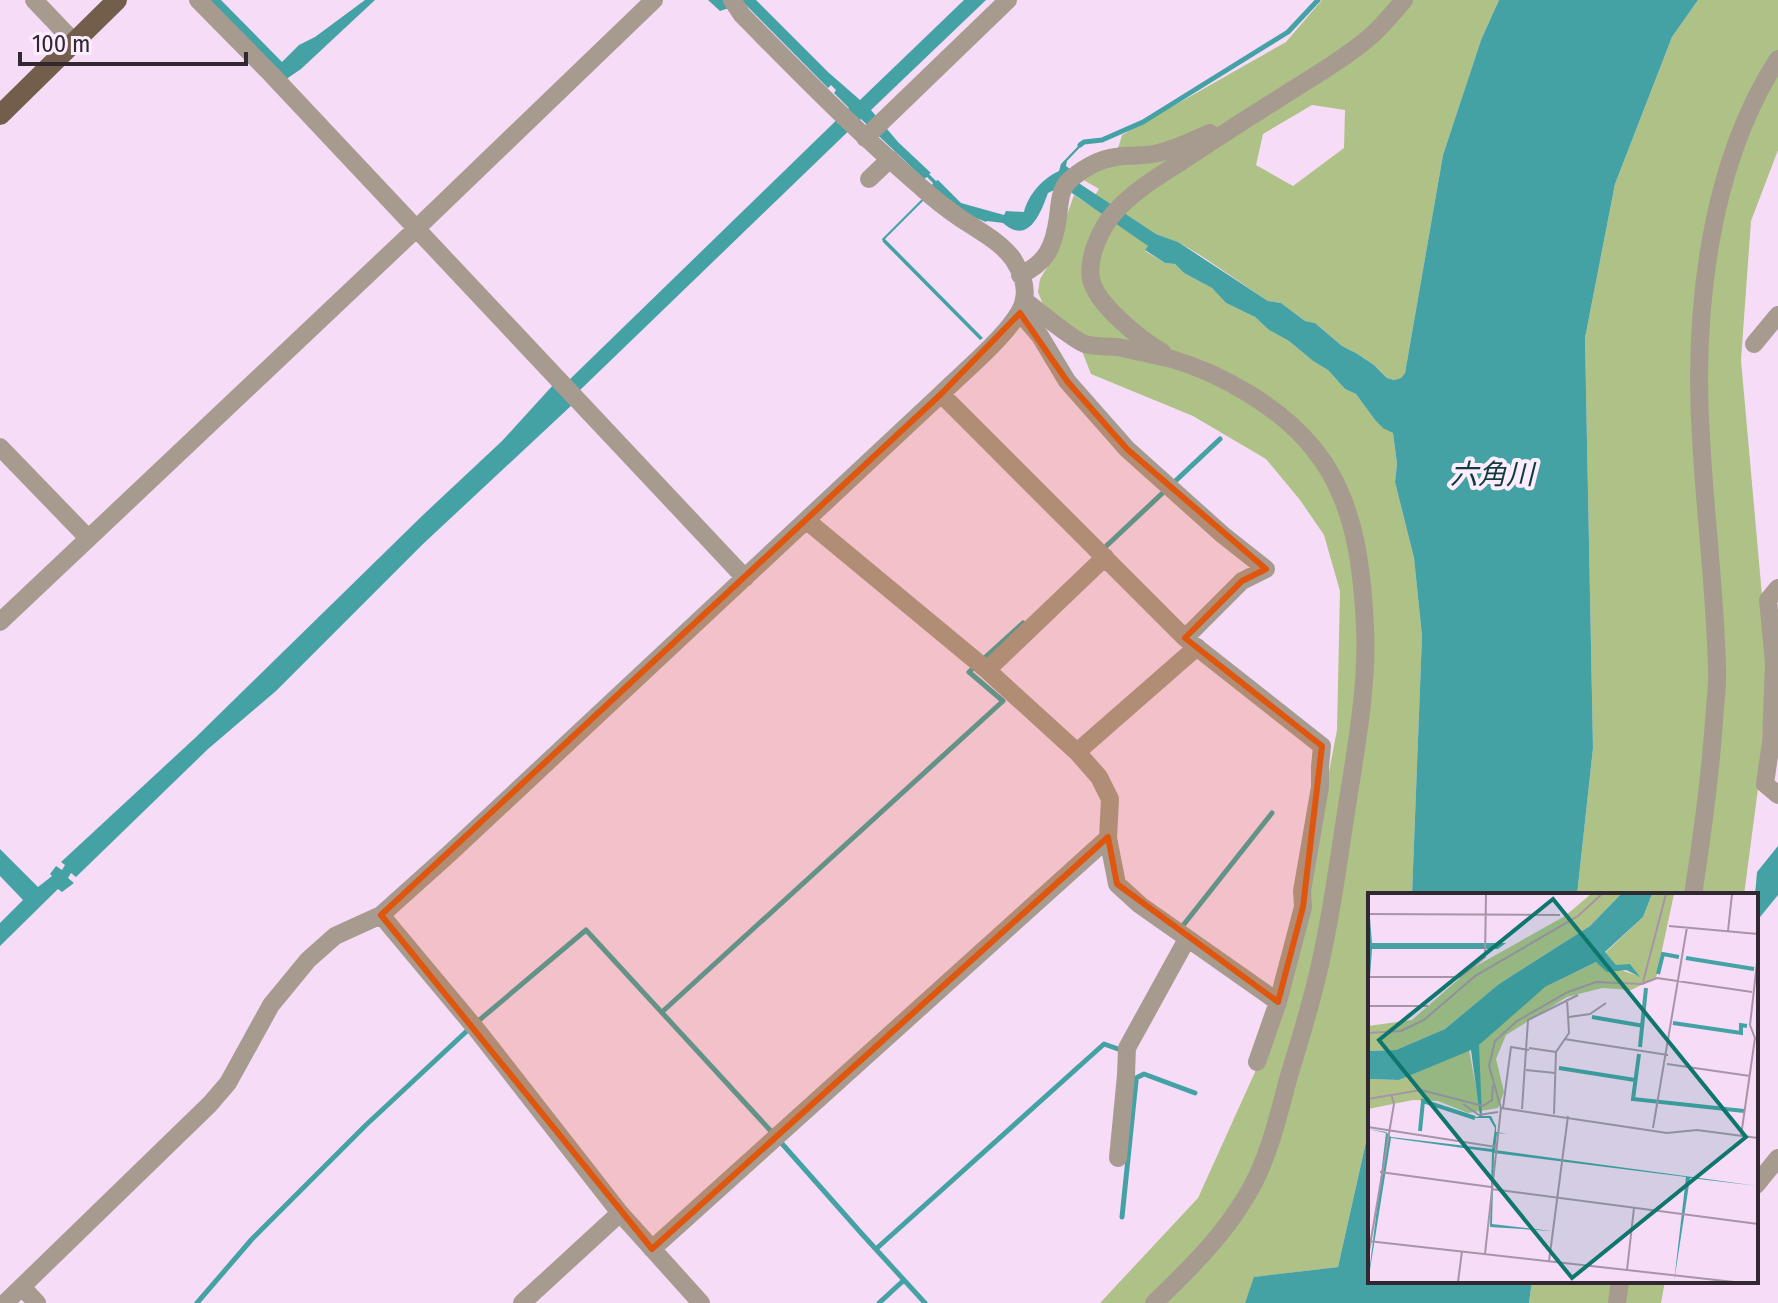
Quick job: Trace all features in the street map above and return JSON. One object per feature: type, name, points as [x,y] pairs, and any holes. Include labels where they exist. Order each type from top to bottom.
[{"type":"main road","points":[[0,115],[117,0]]},
{"type":"street","points":[[34,0],[74,42]]},
{"type":"street","points":[[198,0],[745,578]]},
{"type":"street","points":[[0,622],[654,0]]},
{"type":"street","points":[[862,136],[886,117],[1008,0]]},
{"type":"street","points":[[1174,360],[1148,344],[1116,316],[1096,292],[1091,277],[1093,252],[1103,227],[1131,195],[1339,61],[1372,35],[1404,0]]},
{"type":"street","points":[[5,1303],[210,1104],[228,1083],[271,1005],[308,960],[335,936],[381,915],[449,854],[941,394],[1006,330],[1022,307],[1025,285],[1012,258],[928,193],[862,136],[742,15],[734,3]]},
{"type":"street","points":[[1693,893],[1711,757],[1718,670],[1700,435],[1700,353],[1705,278],[1718,202],[1740,131],[1778,59]]},
{"type":"street","points":[[1020,275],[1036,268],[1052,247],[1059,200],[1068,184],[1097,162],[1116,157],[1156,154],[1243,121]]},
{"type":"street","points":[[869,179],[890,159]]},
{"type":"street","points":[[1022,307],[1084,344],[1117,346],[1174,360],[1227,381],[1289,423],[1313,448],[1334,479],[1350,518],[1360,565],[1365,628],[1355,747],[1322,955],[1275,1132],[1259,1172],[1236,1212],[1192,1266],[1154,1303]]},
{"type":"street","points":[[1022,307],[1067,381],[1127,449],[1266,569],[1242,581],[1191,643],[1077,752]]},
{"type":"street","points":[[1754,344],[1778,315]]},
{"type":"street","points":[[941,394],[1191,643],[1322,746],[1320,787],[1302,891],[1303,907],[1278,1002],[1257,1062]]},
{"type":"street","points":[[0,447],[88,538]]},
{"type":"street","points":[[806,520],[981,666],[1077,752],[1099,777],[1110,799],[1104,842],[1117,884],[1140,905],[1278,1002]]},
{"type":"street","points":[[981,666],[1102,553]]},
{"type":"street","points":[[1778,588],[1768,600],[1774,663],[1771,742],[1765,784],[1778,795]]},
{"type":"street","points":[[652,1249],[1104,842]]},
{"type":"street","points":[[381,915],[473,1025],[620,1213],[701,1303]]},
{"type":"street","points":[[1118,1158],[1127,1048],[1181,933]]},
{"type":"street","points":[[1758,1183],[1778,1158]]},
{"type":"street","points":[[522,1303],[620,1213]]},
{"type":"street","points":[[1617,1303],[1620,1283]]},
{"type":"street","points":[[22,1287],[37,1303]]},
{"type":"highlighted area","points":[[1020,313],[1067,381],[1127,449],[1266,569],[1242,581],[1185,638],[1322,746],[1303,907],[1278,1002],[1117,884],[1108,837],[652,1249],[381,915],[941,394]]},
{"type":"shaded area","points":[[1322,0],[1499,0],[1481,40],[1443,155],[1405,373],[1401,378],[1387,378],[1374,365],[1342,346],[1315,323],[1305,321],[1281,303],[1268,301],[1200,255],[1156,234],[1113,206],[1148,246],[1145,251],[1165,263],[1175,264],[1184,273],[1212,288],[1226,303],[1255,317],[1269,330],[1289,341],[1328,370],[1345,389],[1356,394],[1375,420],[1393,433],[1397,464],[1395,482],[1414,558],[1422,636],[1412,893],[1368,893],[1368,1133],[1338,1267],[1255,1277],[1245,1303],[1100,1303],[1198,1198],[1284,1008],[1337,730],[1340,591],[1324,535],[1266,459],[1193,416],[1091,374],[1074,331],[1046,312],[1038,292],[1040,279],[1051,261],[1074,195],[1089,205],[1099,189],[1082,179],[1114,162],[1122,135],[1286,42]],"holes":[[[1312,105],[1345,110],[1344,148],[1293,186],[1256,165],[1263,134]]]},
{"type":"shaded area","points":[[1698,0],[1778,0],[1778,150],[1751,221],[1741,360],[1768,663],[1759,781],[1744,893],[1577,893],[1593,748],[1585,338],[1615,184],[1672,37]]},
{"type":"shaded area","points":[[1532,1283],[1665,1283],[1661,1303],[1529,1303]]},
{"type":"water","points":[[208,0],[221,0],[282,62],[299,45],[315,37],[365,0],[375,0],[301,69],[285,80]]},
{"type":"water","name":"六角川","points":[[708,0],[756,0],[860,100],[964,0],[986,0],[871,110],[936,181],[961,203],[1004,215],[1006,211],[1024,212],[1037,188],[1059,171],[1061,164],[1084,140],[1067,161],[1066,166],[1070,169],[1065,174],[1156,234],[1178,242],[1268,301],[1281,303],[1305,321],[1315,323],[1342,346],[1394,380],[1405,373],[1443,155],[1481,40],[1499,0],[1698,0],[1672,37],[1615,184],[1585,338],[1593,748],[1577,893],[1412,893],[1422,636],[1414,558],[1395,482],[1397,464],[1393,433],[1383,428],[1356,394],[1345,389],[1328,370],[1255,317],[1226,303],[1212,288],[1184,273],[1175,264],[1165,263],[1145,250],[1148,246],[1059,184],[1048,193],[1038,217],[1027,229],[1012,229],[1003,223],[986,222],[963,213],[934,190],[885,239],[983,338],[980,340],[883,242],[882,239],[932,189],[933,183],[927,177],[924,179],[861,119],[578,392],[573,404],[423,544],[276,691],[208,749],[76,877],[71,873],[68,878],[74,883],[62,892],[58,889],[0,946],[0,923],[23,900],[0,876],[0,849],[38,887],[52,876],[50,874],[56,866],[62,870],[65,865],[61,862],[195,738],[502,441],[554,384],[567,382],[849,108],[834,93],[836,90],[831,85],[828,88],[744,3],[720,11]]},
{"type":"water","points":[[1778,846],[1778,895],[1758,920],[1758,893],[1755,893],[1757,872]]},
{"type":"water","points":[[1368,1133],[1368,1283],[1532,1283],[1529,1303],[1245,1303],[1254,1277],[1338,1267]]},
{"type":"waterway","points":[[1080,145],[1102,140],[1143,122],[1288,32],[1318,0]]},
{"type":"waterway","points":[[1101,551],[1220,439]]},
{"type":"waterway","points":[[662,1012],[1003,701],[969,672],[1023,623]]},
{"type":"waterway","points":[[1181,928],[1272,813]]},
{"type":"waterway","points":[[477,1022],[586,930],[925,1303]]},
{"type":"waterway","points":[[197,1303],[252,1239],[366,1125],[469,1029]]},
{"type":"waterway","points":[[876,1249],[1104,1044],[1121,1050]]},
{"type":"waterway","points":[[1136,1081],[1144,1074],[1195,1093]]},
{"type":"waterway","points":[[1122,1217],[1136,1081],[1129,1080]]},
{"type":"waterway","points":[[879,1303],[904,1280]]}]
